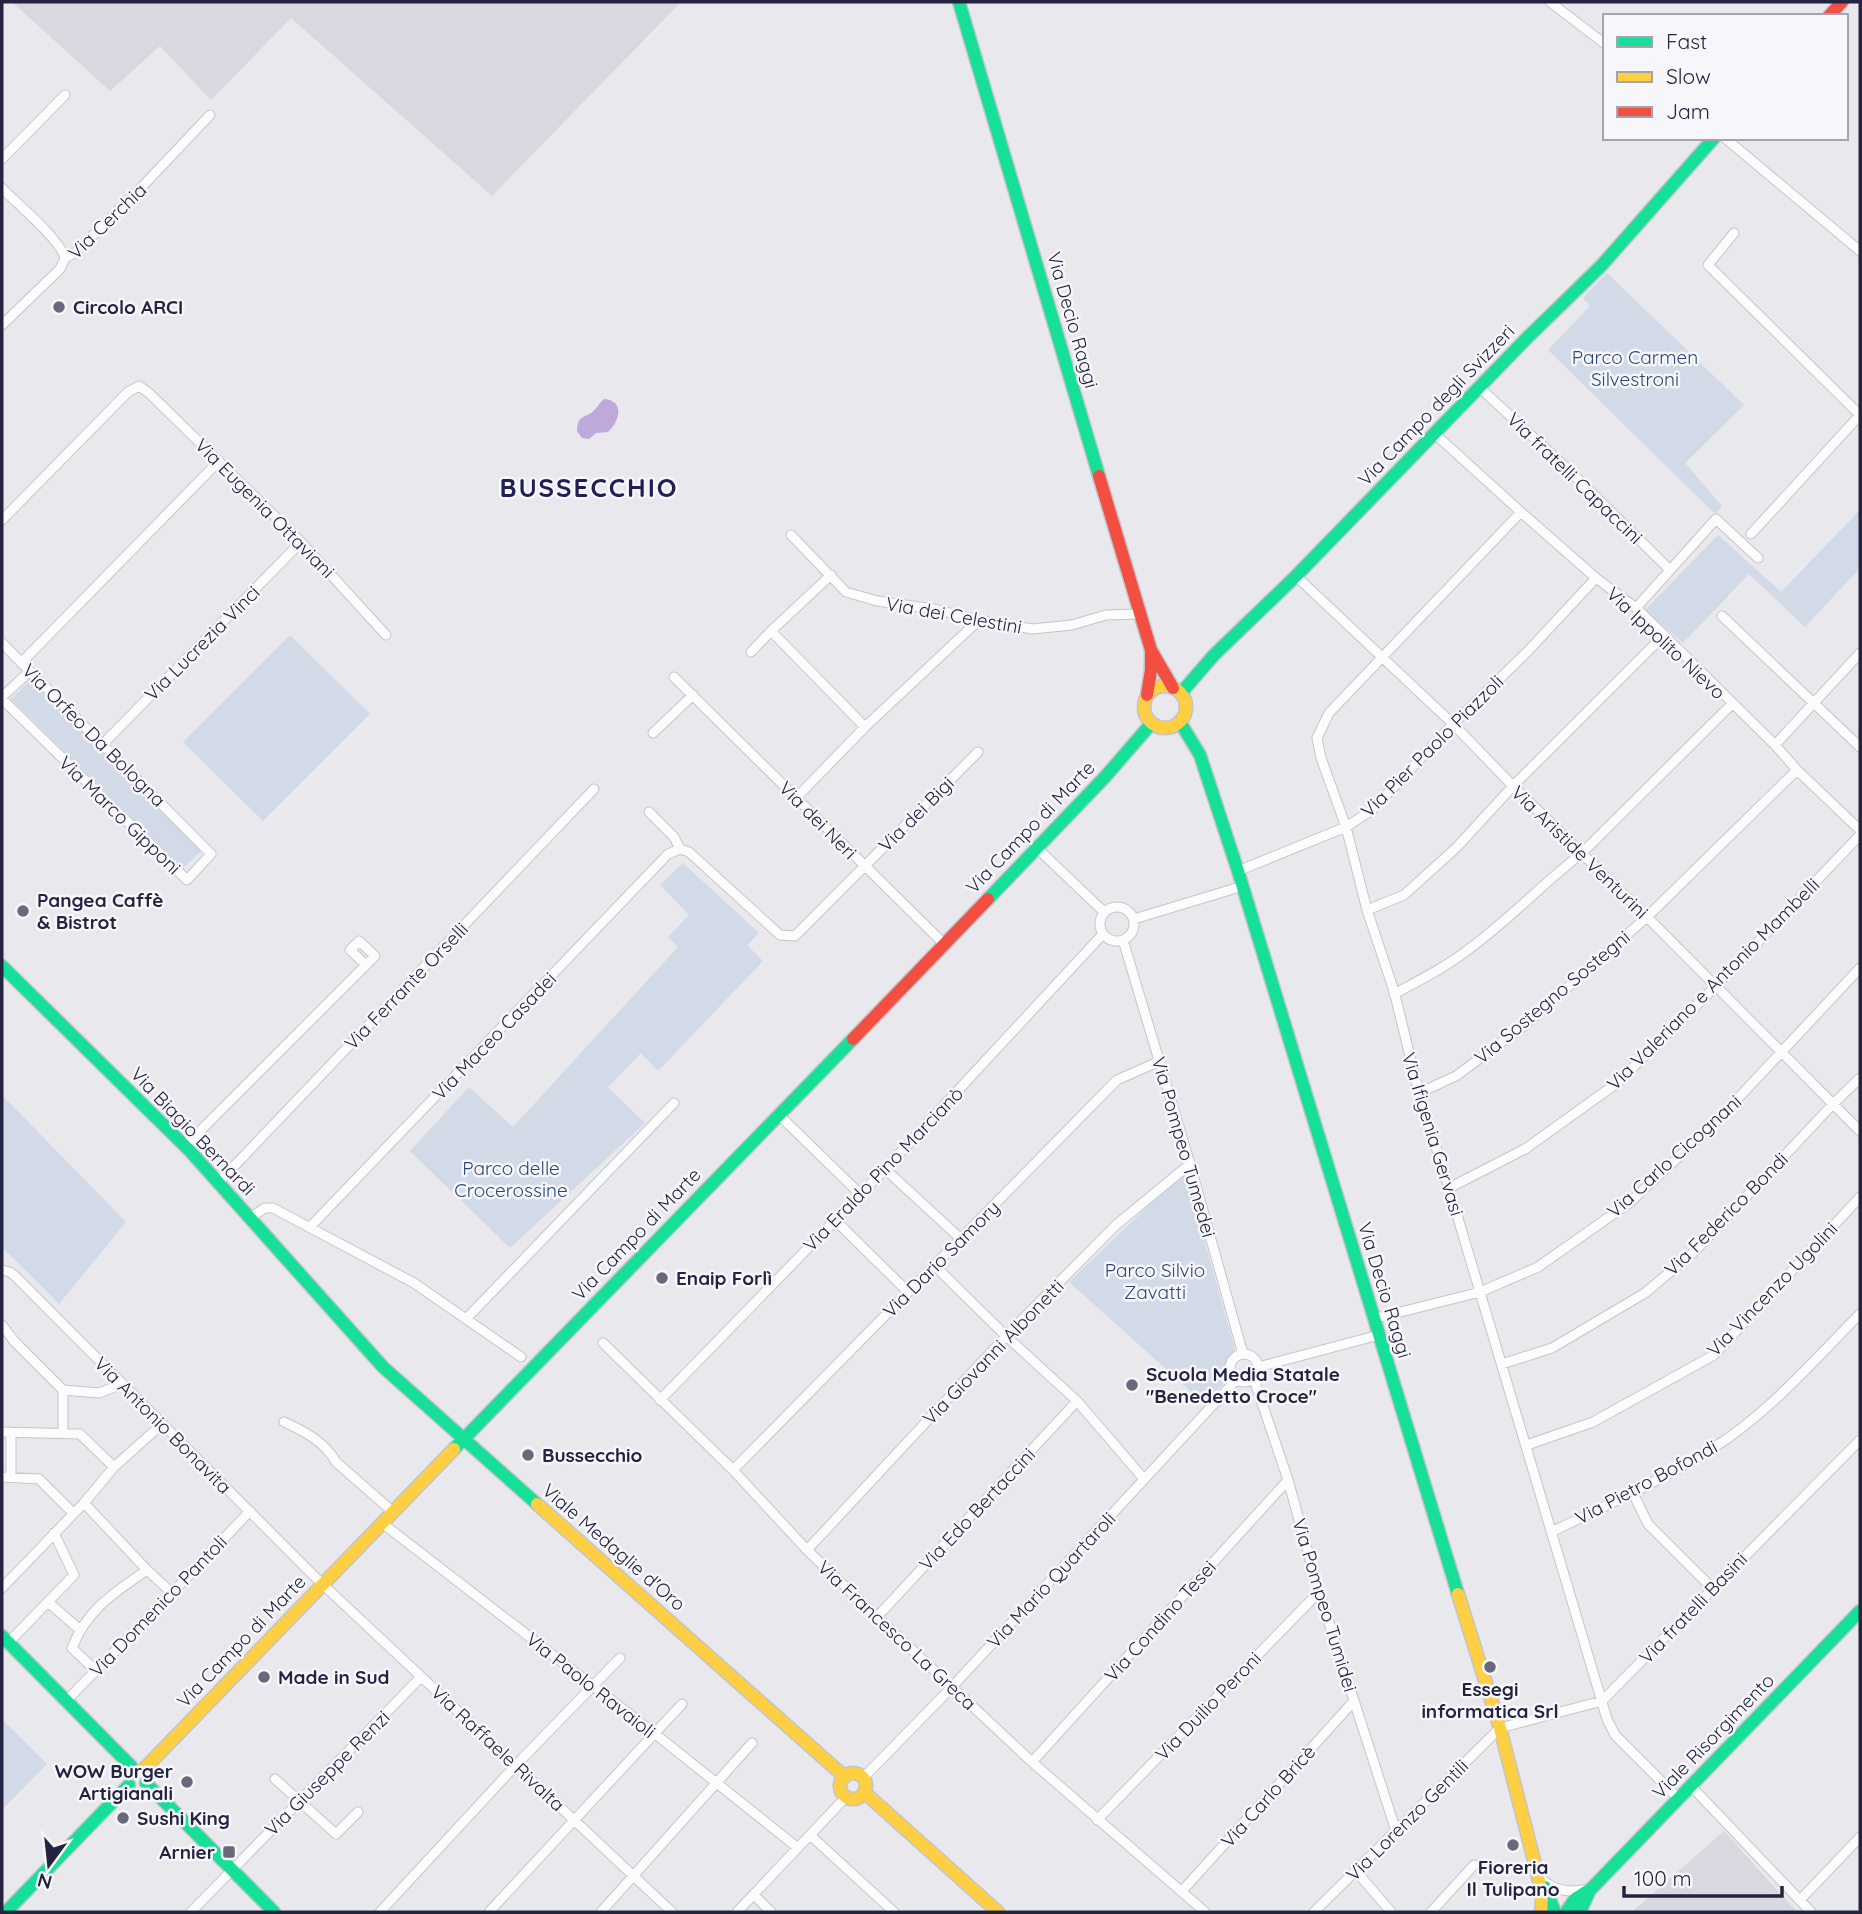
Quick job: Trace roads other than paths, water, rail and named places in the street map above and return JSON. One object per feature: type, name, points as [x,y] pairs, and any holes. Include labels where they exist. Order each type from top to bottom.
[{"type":"main road","name":"Via Decio Raggi","points":[[959,2],[1151,650],[1177,690]]},
{"type":"main road","name":"Via Campo degli Svizzeri","points":[[1177,690],[1296,576],[1479,387],[1601,266],[1712,140]]},
{"type":"main road","name":"Via Decio Raggi","points":[[1146,696],[1151,670],[1151,650]]},
{"type":"main road","points":[[1167,686],[1177,690],[1186,704],[1184,717],[1175,726],[1163,729],[1151,724],[1144,714],[1146,696],[1156,688],[1167,686]]},
{"type":"main road","name":"Via Decio Raggi","points":[[1180,722],[1200,755],[1243,886],[1500,1728],[1538,1876],[1541,1912]]},
{"type":"main road","name":"Via Campo di Marte","points":[[145,1768],[1037,848],[1151,724]]},
{"type":"main road","name":"Via Biagio Bernardi","points":[[2,966],[185,1146],[250,1218]]},
{"type":"main road","name":"Viale Medaglie d'Oro","points":[[250,1218],[383,1367],[845,1777]]},
{"type":"main road","name":"Viale Risorgimento","points":[[1566,1912],[1575,1899],[1592,1888],[1860,1611]]},
{"type":"main road","points":[[5,1640],[131,1766]]},
{"type":"main road","points":[[129,1785],[125,1775],[131,1766],[138,1764],[145,1768],[148,1775],[146,1783]]},
{"type":"main road","points":[[855,1774],[861,1777],[866,1784],[864,1793],[858,1798],[846,1797],[840,1787],[845,1777],[855,1774]]},
{"type":"main road","points":[[129,1785],[136,1787],[146,1783]]},
{"type":"main road","points":[[146,1783],[274,1912]]},
{"type":"main road","points":[[6,1912],[129,1785]]},
{"type":"main road","points":[[864,1793],[998,1912]]},
{"type":"main road","name":"Via Decio Raggi","points":[[1538,1876],[1555,1912]]},
{"type":"main road","name":"Viale Risorgimento","points":[[1580,1912],[1592,1888]]},
{"type":"street","points":[[1550,2],[1603,42]]},
{"type":"street","points":[[2,159],[65,94]]},
{"type":"street","name":"Via Cerchia","points":[[2,325],[61,269],[65,258],[76,252],[140,189],[210,115]]},
{"type":"street","points":[[1727,140],[1860,251]]},
{"type":"street","points":[[2,188],[55,240],[65,258]]},
{"type":"street","points":[[1734,233],[1708,265],[1860,415],[1751,534]]},
{"type":"street","name":"Via Eugenia Ottaviani","points":[[2,520],[128,392],[139,386],[301,542],[386,635]]},
{"type":"street","name":"Via fratelli Capaccini","points":[[1479,387],[1573,474],[1670,570]]},
{"type":"street","name":"Via Ippolito Nievo","points":[[1435,434],[1596,578],[1636,608],[1860,832]]},
{"type":"street","points":[[21,663],[219,461]]},
{"type":"street","name":"Via Ifigenia Gervasi","points":[[1521,512],[1329,713],[1317,738],[1321,758],[1346,827],[1367,910],[1394,994],[1419,1093],[1450,1188],[1602,1701],[1615,1735],[1679,1799]]},
{"type":"street","points":[[1636,608],[1716,519],[1758,558]]},
{"type":"street","name":"Via dei Celestini","points":[[791,535],[846,592],[877,601],[934,609],[1032,629],[1072,625],[1106,615],[1140,614]]},
{"type":"street","name":"Via Lucrezia Vinci","points":[[103,744],[301,542]]},
{"type":"street","points":[[751,652],[831,575]]},
{"type":"street","name":"Via Aristide Venturini","points":[[1296,576],[1453,724],[1860,1131]]},
{"type":"street","name":"Via Pier Paolo Piazzoli","points":[[1238,871],[1346,827],[1373,810],[1453,724],[1528,652],[1596,578]]},
{"type":"street","points":[[1722,616],[1860,747]]},
{"type":"street","points":[[796,798],[865,727],[979,620]]},
{"type":"street","points":[[771,631],[865,727]]},
{"type":"street","points":[[1367,910],[1404,895],[1457,846],[1664,635]]},
{"type":"street","name":"Via Orfeo Da Bologna","points":[[2,643],[186,828]]},
{"type":"street","points":[[1775,745],[1860,653]]},
{"type":"street","name":"Via Marco Gipponi","points":[[30,671],[2,698],[187,880],[211,853],[186,828]]},
{"type":"street","name":"Via dei Neri","points":[[674,677],[944,944]]},
{"type":"street","points":[[653,733],[693,695]]},
{"type":"street","points":[[1394,994],[1435,973],[1504,921],[1581,854],[1732,704]]},
{"type":"street","name":"Via dei Bigi","points":[[680,849],[689,852],[780,935],[795,936],[978,752]]},
{"type":"street","name":"Via Sostegno Sostegni","points":[[1419,1093],[1456,1076],[1525,1025],[1647,917],[1797,770]]},
{"type":"street","name":"Via Ferrante Orselli","points":[[218,1183],[594,789]]},
{"type":"street","points":[[649,813],[674,837],[680,849]]},
{"type":"street","name":"Via Valeriano e Antonio Mambelli","points":[[1450,1188],[1525,1149],[1617,1083],[1716,986],[1860,832]]},
{"type":"street","points":[[1037,848],[1104,912]]},
{"type":"street","name":"Via Maceo Casadei","points":[[310,1227],[668,855],[680,849]]},
{"type":"street","points":[[1134,919],[1243,886]]},
{"type":"street","points":[[1113,907],[1128,910],[1134,919],[1135,925],[1131,934],[1123,940],[1112,940],[1103,934],[1100,923],[1104,912],[1113,907]]},
{"type":"street","name":"Via Eraldo Pino Marcianò","points":[[660,1400],[885,1169],[1103,934]]},
{"type":"street","name":"Via Pompeo Tumedei","points":[[1123,940],[1243,1354]]},
{"type":"street","points":[[185,1146],[366,965]]},
{"type":"street","name":"Via Carlo Cicognani","points":[[1373,1319],[1480,1292],[1538,1267],[1629,1203],[1713,1125],[1860,968]]},
{"type":"street","name":"Via Dario Samory","points":[[733,1470],[1117,1080],[1160,1061]]},
{"type":"street","name":"Via Federico Bondi","points":[[1502,1364],[1552,1349],[1645,1293],[1695,1251],[1860,1078]]},
{"type":"street","points":[[466,1319],[674,1103]]},
{"type":"street","points":[[779,1115],[860,1194]]},
{"type":"street","name":"Via Giovanni Albonetti","points":[[807,1550],[1006,1336],[1116,1226],[1190,1164]]},
{"type":"street","points":[[885,1169],[961,1239]]},
{"type":"street","name":"Via Vincenzo Ugolini","points":[[1527,1445],[1593,1422],[1714,1355],[1860,1197]]},
{"type":"street","name":"Via Biagio Bernardi","points":[[250,1218],[265,1208],[274,1208],[396,1272],[521,1357]]},
{"type":"street","points":[[835,1220],[908,1292]]},
{"type":"street","points":[[935,1266],[1077,1401],[1144,1479]]},
{"type":"street","name":"Via Antonio Bonavita","points":[[2,1270],[16,1277],[324,1584]]},
{"type":"street","name":"Via Pietro Bofondi","points":[[1551,1532],[1633,1493],[1715,1447],[1774,1401],[1860,1314]]},
{"type":"street","points":[[2,1325],[14,1341],[63,1390],[99,1393],[122,1384]]},
{"type":"street","points":[[1258,1367],[1379,1335]]},
{"type":"street","points":[[2,1345],[14,1341]]},
{"type":"street","name":"Via Francesco La Greca","points":[[603,1343],[733,1470],[807,1550],[877,1617],[1032,1762],[1205,1912]]},
{"type":"street","points":[[1243,1354],[1252,1356],[1258,1367],[1254,1379],[1245,1382],[1236,1380],[1230,1367],[1234,1359],[1243,1354]]},
{"type":"street","name":"Via Pompeo Tumidei","points":[[1254,1379],[1288,1480],[1319,1592],[1396,1831]]},
{"type":"street","name":"Via Mario Quartaroli","points":[[861,1777],[952,1687],[1236,1380]]},
{"type":"street","points":[[62,1433],[63,1390]]},
{"type":"street","name":"Via Edo Bertaccini","points":[[877,1617],[1077,1401]]},
{"type":"street","points":[[284,1422],[307,1433],[331,1451],[336,1462],[393,1512]]},
{"type":"street","points":[[2,1588],[84,1503],[114,1467],[162,1424]]},
{"type":"street","points":[[73,1513],[39,1479],[6,1477],[6,1432],[80,1434],[114,1467]]},
{"type":"street","name":"Via fratelli Basini","points":[[1602,1701],[1860,1440]]},
{"type":"street","name":"Via Condino Tesei","points":[[1032,1762],[1288,1480]]},
{"type":"street","points":[[1633,1493],[1648,1524],[1712,1588]]},
{"type":"street","points":[[84,1503],[172,1593]]},
{"type":"street","name":"Via Domenico Pantoli","points":[[66,1701],[250,1511]]},
{"type":"street","name":"Via Paolo Ravaioli","points":[[382,1523],[798,1848]]},
{"type":"street","points":[[5,1640],[74,1575],[54,1533]]},
{"type":"street","points":[[96,1671],[72,1648],[79,1629],[111,1595],[147,1570]]},
{"type":"street","name":"Via Raffaele Rivalta","points":[[324,1584],[672,1912]]},
{"type":"street","name":"Via Duilio Peroni","points":[[1097,1819],[1319,1592]]},
{"type":"street","points":[[48,1602],[79,1629]]},
{"type":"street","points":[[380,1912],[516,1765],[620,1658]]},
{"type":"street","name":"Via Giuseppe Renzi","points":[[191,1912],[421,1677]]},
{"type":"street","name":"Via Carlo Bricè","points":[[1182,1891],[1354,1701]]},
{"type":"street","points":[[1500,1728],[1602,1701]]},
{"type":"street","points":[[489,1912],[682,1704]]},
{"type":"street","name":"Via Lorenzo Gentili","points":[[1314,1912],[1500,1728]]},
{"type":"street","points":[[601,1912],[752,1742]]},
{"type":"street","points":[[275,1779],[336,1835],[358,1812]]},
{"type":"street","points":[[1691,1786],[1811,1912]]},
{"type":"street","points":[[737,1912],[846,1797]]},
{"type":"street","points":[[810,1835],[894,1912]]},
{"type":"street","points":[[1800,1900],[1860,1836]]},
{"type":"street","points":[[1431,1912],[1474,1865]]},
{"type":"street","points":[[1356,1871],[1391,1912]]},
{"type":"street","points":[[1538,1876],[1551,1887],[1562,1890],[1592,1888]]},
{"type":"street","points":[[754,1895],[771,1912]]},
{"type":"place","name":"Circolo ARCI","points":[[59,307]]},
{"type":"place","name":"Pangea Caffè & Bistrot","points":[[23,911]]},
{"type":"place","name":"Enaip Forlì","points":[[662,1278]]},
{"type":"place","name":"Scuola Media Statale \"Benedetto Croce\"","points":[[1132,1385]]},
{"type":"place","name":"Bussecchio","points":[[528,1455]]},
{"type":"place","name":"Essegi informatica Srl","points":[[1490,1667]]},
{"type":"place","name":"Made in Sud","points":[[264,1677]]},
{"type":"place","name":"WOW Burger Artigianali","points":[[187,1782]]},
{"type":"place","name":"Sushi King","points":[[123,1818]]},
{"type":"place","name":"Fioreria Il Tulipano","points":[[1513,1845]]},
{"type":"place","name":"Arnier","points":[[229,1852]]},
{"type":"district","name":"BUSSECCHIO","points":[[589,488]]},
{"type":"park label","name":"Parco Carmen Silvestroni","points":[[1635,368]]},
{"type":"park label","name":"Parco delle Crocerossine","points":[[511,1179]]},
{"type":"park label","name":"Parco Silvio Zavatti","points":[[1155,1281]]}]
